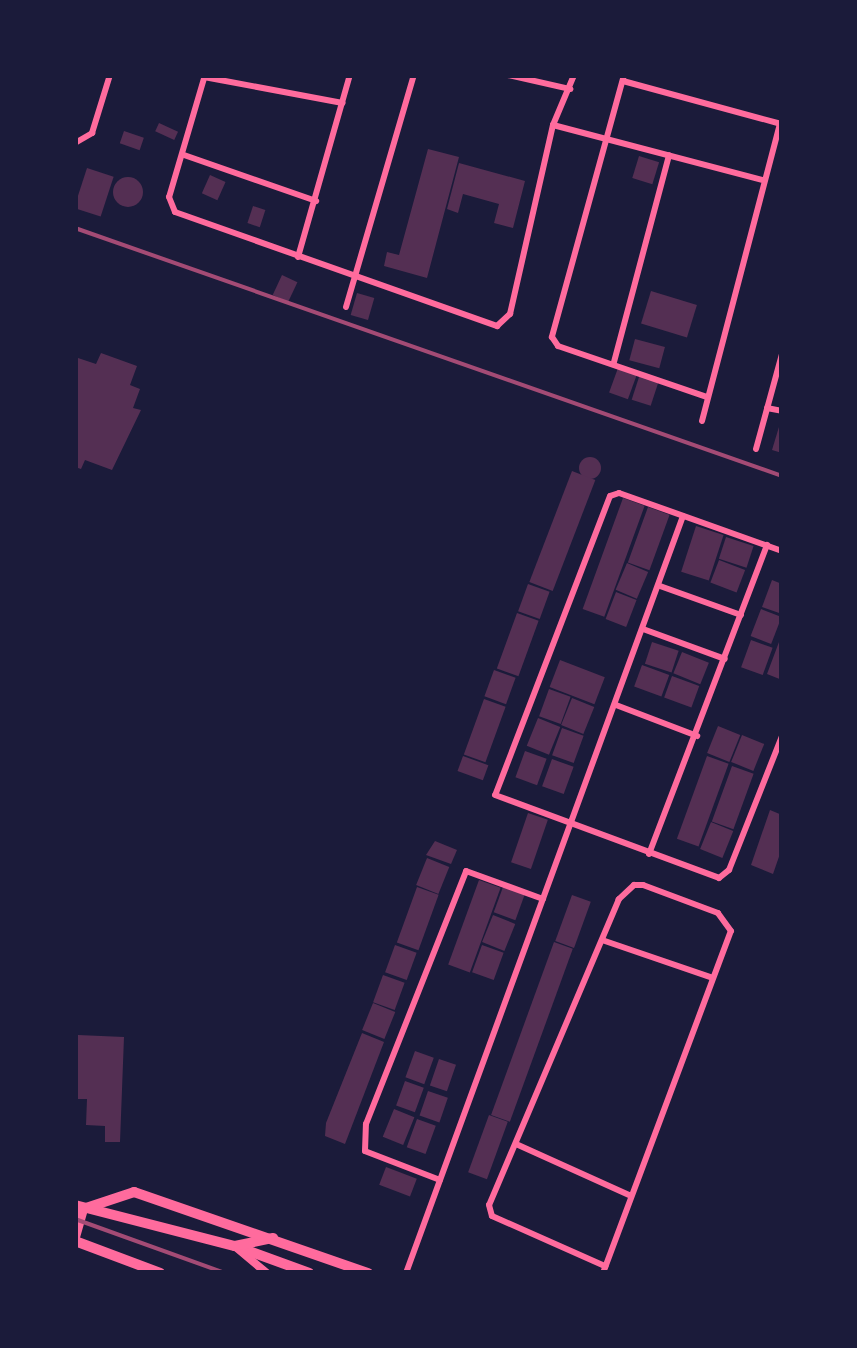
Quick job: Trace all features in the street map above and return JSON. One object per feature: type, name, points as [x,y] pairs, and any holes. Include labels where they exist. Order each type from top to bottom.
[{"type":"main road","points":[[79,1207],[134,1192],[368,1273]]},
{"type":"main road","points":[[79,1207],[75,1239],[160,1273]]},
{"type":"main road","points":[[79,1207],[235,1246],[307,1272]]},
{"type":"main road","points":[[235,1246],[273,1238]]},
{"type":"street","points":[[75,143],[92,133],[110,75]]},
{"type":"street","points":[[298,257],[350,75]]},
{"type":"street","points":[[346,307],[414,75]]},
{"type":"street","points":[[508,75],[570,89]]},
{"type":"street","points":[[342,103],[205,76],[169,197],[175,212],[487,326],[504,323],[552,124],[574,75]]},
{"type":"street","points":[[702,421],[762,180],[781,124],[624,78],[552,337],[558,346],[707,397]]},
{"type":"street","points":[[552,124],[762,180]]},
{"type":"street","points":[[614,362],[669,155]]},
{"type":"street","points":[[184,156],[316,201]]},
{"type":"street","points":[[756,449],[782,354]]},
{"type":"street","points":[[768,408],[782,411]]},
{"type":"street","points":[[782,551],[683,516],[610,496],[495,794],[570,826],[724,876],[782,736]]},
{"type":"street","points":[[406,1273],[683,516]]},
{"type":"street","points":[[650,854],[767,545]]},
{"type":"street","points":[[660,586],[741,614]]},
{"type":"street","points":[[643,629],[725,658]]},
{"type":"street","points":[[616,705],[697,736]]},
{"type":"street","points":[[440,1180],[365,1151],[366,1124],[466,871],[544,900]]},
{"type":"street","points":[[643,885],[726,918],[731,931],[712,978],[604,1269],[492,1216],[488,1205],[626,890],[643,885]]},
{"type":"street","points":[[602,940],[712,978]]},
{"type":"street","points":[[516,1144],[630,1195]]},
{"type":"street","points":[[235,1246],[267,1273]]},
{"type":"building","points":[[159,123],[178,132],[174,140],[155,131]]},
{"type":"building","points":[[124,131],[144,138],[140,150],[120,143]]},
{"type":"building","points":[[428,149],[459,157],[427,278],[384,266],[387,252],[399,255]]},
{"type":"building","points":[[639,156],[659,162],[652,184],[632,178]]},
{"type":"building","points":[[459,163],[525,181],[513,228],[494,223],[499,204],[463,194],[458,213],[447,209]]},
{"type":"building","points":[[87,168],[114,177],[101,217],[75,208]]},
{"type":"building","points":[[210,175],[226,182],[217,200],[202,193]]},
{"type":"building","points":[[128,177],[142,186],[143,192],[134,206],[128,207],[114,198],[113,192],[122,178]]},
{"type":"building","points":[[253,206],[265,210],[260,227],[247,223]]},
{"type":"building","points":[[282,275],[297,282],[288,302],[273,295]]},
{"type":"building","points":[[651,291],[697,305],[687,338],[641,324]]},
{"type":"building","points":[[357,293],[374,298],[368,320],[351,315]]},
{"type":"building","points":[[635,339],[665,347],[659,368],[629,360]]},
{"type":"building","points":[[101,353],[137,366],[130,385],[140,389],[133,408],[141,410],[112,470],[85,460],[81,469],[75,467],[75,357],[96,364]]},
{"type":"building","points":[[618,368],[637,375],[628,399],[609,392]]},
{"type":"building","points":[[640,374],[659,380],[651,406],[632,400]]},
{"type":"building","points":[[782,417],[782,453],[772,450]]},
{"type":"building","points":[[590,457],[601,468],[590,479],[579,468]]},
{"type":"building","points":[[572,471],[595,480],[553,591],[529,582]]},
{"type":"building","points":[[623,498],[645,506],[604,617],[583,609]]},
{"type":"building","points":[[648,507],[670,515],[649,570],[628,562]]},
{"type":"building","points":[[696,526],[724,535],[709,581],[681,572]]},
{"type":"building","points":[[726,537],[754,546],[746,568],[719,559]]},
{"type":"building","points":[[719,560],[745,570],[737,592],[710,582]]},
{"type":"building","points":[[627,563],[648,572],[637,599],[616,590]]},
{"type":"building","points":[[772,580],[782,584],[782,614],[762,607]]},
{"type":"building","points":[[528,584],[550,592],[540,619],[518,611]]},
{"type":"building","points":[[616,592],[637,600],[626,627],[606,619]]},
{"type":"building","points":[[761,609],[782,617],[771,644],[751,636]]},
{"type":"building","points":[[517,613],[539,621],[518,676],[497,668]]},
{"type":"building","points":[[782,634],[782,680],[767,674]]},
{"type":"building","points":[[751,640],[773,648],[763,675],[741,667]]},
{"type":"building","points":[[652,642],[679,651],[672,673],[645,664]]},
{"type":"building","points":[[682,652],[709,663],[700,684],[673,673]]},
{"type":"building","points":[[560,660],[605,677],[594,704],[550,687]]},
{"type":"building","points":[[642,665],[669,675],[661,697],[634,687]]},
{"type":"building","points":[[494,670],[516,678],[506,704],[484,696]]},
{"type":"building","points":[[672,676],[699,686],[691,708],[664,698]]},
{"type":"building","points":[[549,689],[571,697],[561,724],[539,716]]},
{"type":"building","points":[[572,698],[594,707],[583,734],[561,725]]},
{"type":"building","points":[[484,699],[506,707],[485,762],[464,754]]},
{"type":"building","points":[[538,718],[560,727],[549,755],[527,746]]},
{"type":"building","points":[[718,726],[740,735],[729,762],[707,753]]},
{"type":"building","points":[[562,728],[584,736],[574,763],[552,755]]},
{"type":"building","points":[[742,735],[764,744],[753,771],[731,762]]},
{"type":"building","points":[[525,751],[547,759],[537,785],[515,777]]},
{"type":"building","points":[[463,756],[488,765],[483,780],[458,771]]},
{"type":"building","points":[[707,756],[729,764],[699,847],[677,839]]},
{"type":"building","points":[[552,759],[574,767],[564,794],[542,786]]},
{"type":"building","points":[[732,766],[754,774],[733,829],[712,821]]},
{"type":"building","points":[[770,810],[782,815],[782,848],[773,874],[751,865]]},
{"type":"building","points":[[528,813],[548,820],[531,869],[511,862]]},
{"type":"building","points":[[711,822],[733,831],[722,858],[700,849]]},
{"type":"building","points":[[435,841],[457,850],[451,864],[426,855]]},
{"type":"building","points":[[427,858],[449,867],[438,894],[416,885]]},
{"type":"building","points":[[479,880],[501,888],[470,972],[448,965]]},
{"type":"building","points":[[417,887],[439,895],[418,950],[397,942]]},
{"type":"building","points":[[503,887],[525,895],[515,920],[494,912]]},
{"type":"building","points":[[572,895],[591,902],[574,948],[555,941]]},
{"type":"building","points":[[493,915],[515,924],[504,951],[482,942]]},
{"type":"building","points":[[554,942],[573,949],[510,1122],[491,1115]]},
{"type":"building","points":[[395,945],[417,953],[407,980],[385,972]]},
{"type":"building","points":[[482,945],[504,953],[494,980],[472,972]]},
{"type":"building","points":[[383,975],[405,983],[395,1010],[373,1002]]},
{"type":"building","points":[[373,1003],[395,1012],[384,1039],[362,1030]]},
{"type":"building","points":[[362,1033],[384,1042],[345,1144],[325,1136],[326,1123]]},
{"type":"building","points":[[78,1035],[124,1037],[120,1142],[105,1142],[105,1126],[86,1125],[87,1099],[76,1099]]},
{"type":"building","points":[[415,1051],[434,1058],[424,1084],[405,1077]]},
{"type":"building","points":[[439,1059],[456,1065],[447,1091],[430,1085]]},
{"type":"building","points":[[405,1081],[424,1088],[415,1112],[396,1105]]},
{"type":"building","points":[[428,1091],[448,1098],[439,1122],[420,1116]]},
{"type":"building","points":[[394,1109],[414,1117],[403,1145],[383,1137]]},
{"type":"building","points":[[489,1115],[508,1122],[487,1179],[468,1172]]},
{"type":"building","points":[[417,1119],[436,1126],[426,1154],[407,1147]]},
{"type":"building","points":[[386,1167],[417,1179],[410,1197],[379,1185]]},
{"type":"railway","points":[[75,228],[782,476]]},
{"type":"railway","points":[[75,1219],[225,1273]]}]
